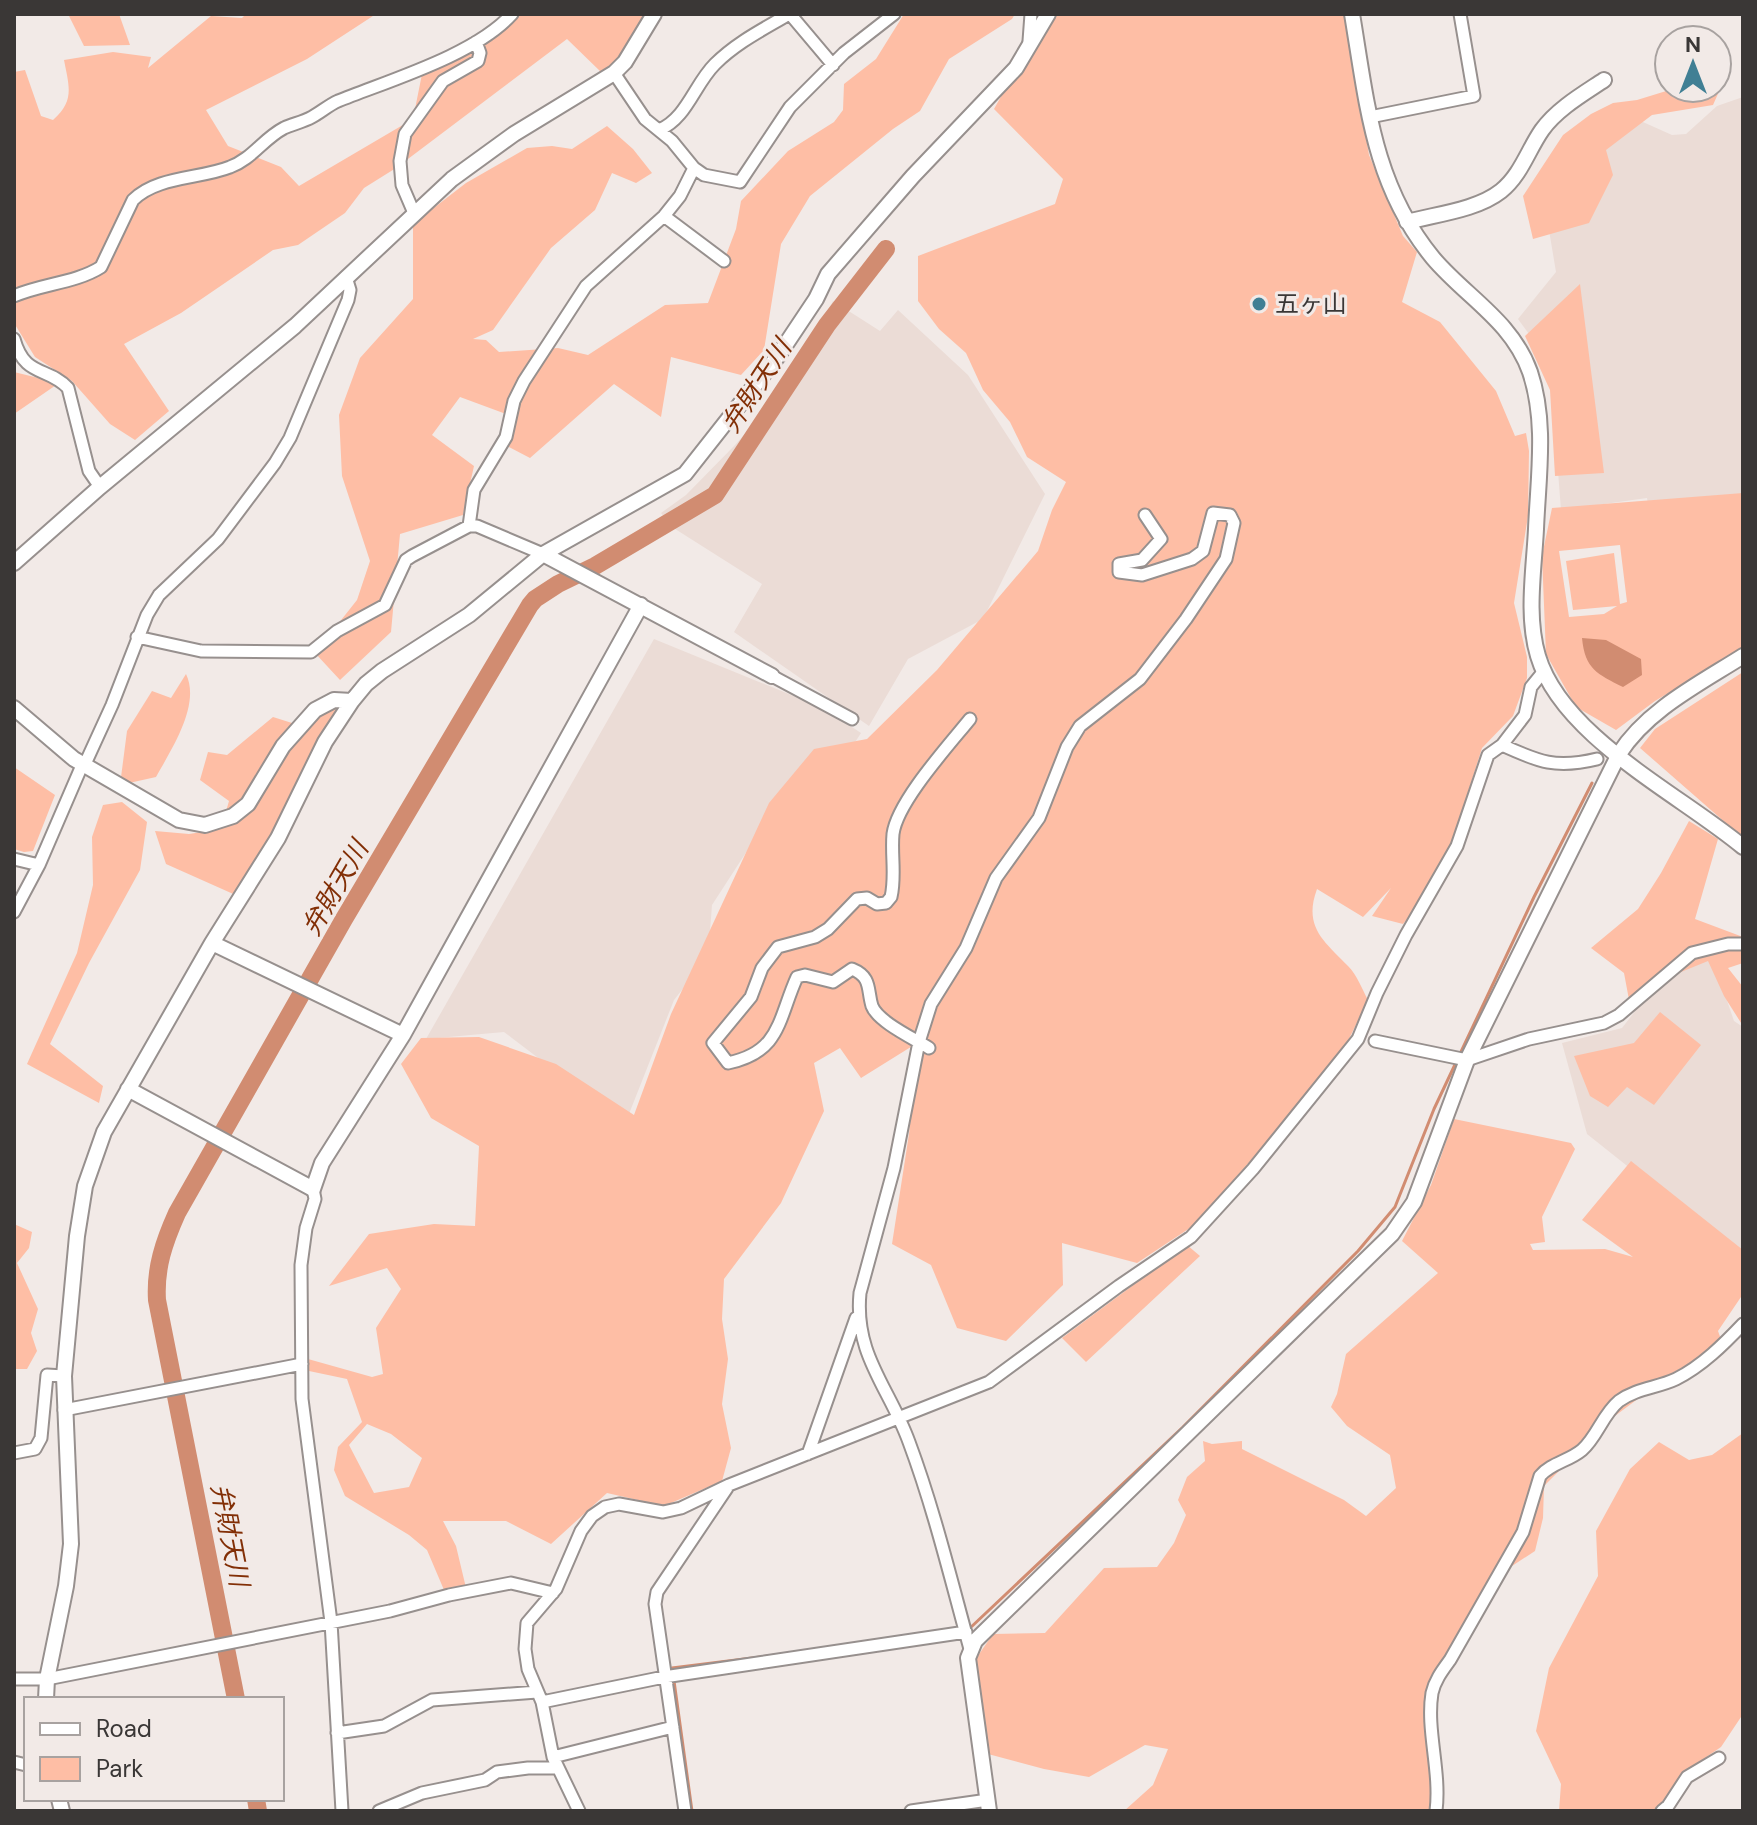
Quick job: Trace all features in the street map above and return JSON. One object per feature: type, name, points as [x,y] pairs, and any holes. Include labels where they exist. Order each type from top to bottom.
[{"type":"street","points":[[14,296],[49,283],[92,273],[101,267],[139,193],[157,185],[227,169],[244,162],[265,139],[312,117],[333,103],[418,70],[476,42],[512,14]]},
{"type":"street","points":[[14,563],[100,487],[295,326],[414,213],[481,157],[614,73],[625,62],[654,14]]},
{"type":"street","points":[[659,130],[673,124],[714,65],[744,40],[789,14],[833,65]]},
{"type":"street","points":[[614,73],[645,119],[672,141],[694,168],[704,175],[740,182],[790,107],[833,65],[894,14]]},
{"type":"street","points":[[1028,47],[1031,14]]},
{"type":"street","points":[[46,1697],[71,1544],[64,1376],[77,1236],[85,1186],[104,1132],[212,943],[278,838],[325,742],[352,701],[382,671],[469,615],[543,554],[685,474],[754,389],[816,299],[828,274],[913,176],[1016,68],[1048,14]]},
{"type":"street","points":[[1352,14],[1370,117],[1388,186],[1407,222],[1434,259],[1511,336],[1530,373],[1540,422],[1533,631],[1544,671],[1561,701],[1593,735],[1743,847]]},
{"type":"street","points":[[1370,117],[1474,96],[1460,14]]},
{"type":"street","points":[[414,213],[402,185],[400,161],[405,134],[443,81],[478,61],[480,53],[476,42]]},
{"type":"street","points":[[1407,222],[1469,205],[1501,191],[1517,174],[1543,128],[1571,102],[1604,80]]},
{"type":"street","points":[[469,526],[474,490],[506,437],[514,401],[524,381],[586,286],[664,216],[680,196],[694,168]]},
{"type":"street","points":[[664,216],[724,261]]},
{"type":"street","points":[[14,912],[39,865],[112,705],[137,637],[159,595],[218,539],[247,503],[290,438],[348,300],[350,290],[346,277]]},
{"type":"street","points":[[14,339],[20,357],[36,371],[61,381],[68,388],[89,471],[100,487]]},
{"type":"street","points":[[808,1454],[858,1314],[860,1293],[894,1168],[931,1004],[966,948],[996,878],[1039,818],[1067,747],[1080,726],[1140,679],[1186,619],[1226,559],[1234,523],[1230,515],[1213,513],[1203,551],[1192,559],[1142,575],[1119,572],[1119,564],[1142,560],[1161,539],[1145,515]]},
{"type":"street","points":[[137,637],[201,651],[311,652],[337,631],[385,605],[406,560],[469,526],[477,526],[559,562],[852,719]]},
{"type":"street","points":[[342,1811],[331,1622],[302,1399],[301,1265],[306,1228],[315,1199],[313,1189],[322,1163],[403,1035],[641,605]]},
{"type":"street","points":[[911,1811],[988,1805],[968,1658],[970,1649],[979,1636],[1392,1234],[1414,1202],[1467,1060],[1619,754],[1629,738],[1662,708],[1743,656]]},
{"type":"street","points":[[579,1811],[555,1763],[525,1649],[527,1623],[553,1593],[581,1531],[592,1516],[605,1507],[619,1504],[663,1512],[681,1508],[729,1485],[989,1382],[1191,1237],[1253,1169],[1358,1039],[1406,935],[1457,846],[1488,755],[1502,745],[1525,715],[1531,687],[1544,671]]},
{"type":"street","points":[[14,708],[46,738],[84,764],[179,820],[194,825],[218,822],[241,811],[283,746],[315,710],[334,700],[352,701]]},
{"type":"street","points":[[924,1045],[886,1022],[873,1008],[866,978],[852,969],[833,982],[805,975],[797,977],[774,1037],[757,1053],[728,1063],[713,1043],[751,997],[762,968],[778,947],[815,937],[837,922],[857,899],[867,898],[877,904],[886,903],[891,897],[893,832],[900,816],[921,782],[970,719]]},
{"type":"street","points":[[1502,745],[1554,766],[1597,759]]},
{"type":"street","points":[[14,859],[39,865]]},
{"type":"street","points":[[212,943],[403,1035]]},
{"type":"street","points":[[1375,1041],[1467,1060],[1529,1039],[1604,1023],[1619,1015],[1692,953],[1728,944],[1743,944]]},
{"type":"street","points":[[128,1089],[313,1189]]},
{"type":"street","points":[[858,1314],[866,1354],[900,1418],[926,1494],[970,1649]]},
{"type":"street","points":[[1436,1811],[1438,1773],[1431,1712],[1432,1692],[1437,1678],[1523,1532],[1540,1476],[1545,1470],[1569,1460],[1583,1449],[1615,1404],[1635,1392],[1674,1380],[1690,1371],[1723,1345],[1743,1324]]},
{"type":"street","points":[[64,1410],[302,1364]]},
{"type":"street","points":[[14,1453],[35,1449],[41,1438],[47,1375],[64,1376]]},
{"type":"street","points":[[685,1811],[655,1604],[657,1592],[729,1485]]},
{"type":"street","points":[[14,1679],[47,1679],[511,1583],[553,1593]]},
{"type":"street","points":[[337,1733],[384,1726],[432,1700],[540,1697],[966,1632]]},
{"type":"street","points":[[379,1811],[422,1793],[485,1780],[497,1772],[555,1763],[598,1744],[673,1727]]},
{"type":"street","points":[[1662,1811],[1687,1777],[1719,1758]]},
{"type":"shaded area","points":[[1743,97],[1743,631],[1661,588],[1647,498],[1561,510],[1551,381],[1529,334],[1518,319],[1556,272],[1548,224],[1597,126],[1634,118],[1672,135],[1686,134],[1717,106],[1733,104],[1733,100]]},
{"type":"shaded area","points":[[833,301],[880,331],[898,310],[968,375],[1045,494],[983,619],[908,659],[869,726],[734,632],[762,584],[672,527],[661,513],[686,495],[780,394]]},
{"type":"shaded area","points":[[1582,638],[1606,640],[1641,659],[1642,675],[1623,687],[1606,678],[1589,664]]},
{"type":"shaded area","points":[[654,639],[823,708],[861,733],[832,778],[789,786],[712,905],[708,957],[674,1000],[625,1124],[504,1032],[426,1039]]},
{"type":"shaded area","points":[[1712,957],[1734,1021],[1743,1027],[1743,1258],[1587,1134],[1562,1043],[1622,1028],[1669,968]]},
{"type":"green space","points":[[68,14],[119,14],[130,45],[84,46]]},
{"type":"green space","points":[[246,14],[376,14],[307,59],[206,110],[228,146],[281,167],[299,186],[413,119],[422,74],[487,43],[517,14],[650,14],[624,55],[602,73],[567,39],[396,168],[364,188],[345,213],[298,245],[273,250],[181,313],[124,344],[169,411],[135,440],[110,424],[72,381],[35,357],[14,323],[14,72],[25,70],[41,116],[53,120],[65,106],[69,93],[64,60],[113,52],[151,57],[148,68],[211,16],[242,18]]},
{"type":"green space","points":[[904,14],[1015,14],[1012,19],[949,59],[920,111],[810,196],[781,244],[764,350],[741,375],[671,357],[661,417],[614,384],[530,458],[507,446],[506,414],[460,397],[432,435],[474,466],[463,515],[400,534],[391,632],[340,680],[315,653],[357,600],[370,561],[342,476],[339,415],[360,358],[413,299],[413,224],[466,183],[527,148],[552,146],[572,149],[607,126],[633,149],[652,173],[636,183],[612,173],[595,210],[551,248],[493,330],[473,339],[486,340],[499,352],[558,348],[588,355],[665,305],[708,303],[736,229],[741,201],[788,151],[834,122],[843,110],[844,84],[876,59]]},
{"type":"green space","points":[[1040,14],[1345,14],[1369,155],[1403,236],[1417,252],[1402,302],[1440,322],[1496,391],[1515,436],[1526,433],[1529,451],[1528,516],[1514,603],[1527,657],[1527,678],[1513,716],[1482,748],[1441,878],[1403,924],[1372,916],[1391,888],[1363,917],[1317,889],[1313,914],[1318,932],[1357,978],[1368,1000],[1349,1039],[1294,1112],[1193,1226],[1137,1263],[1062,1243],[1063,1285],[1006,1341],[957,1328],[931,1265],[892,1244],[909,1134],[918,1046],[914,1045],[861,1078],[840,1048],[814,1063],[824,1111],[781,1203],[724,1279],[722,1319],[728,1359],[722,1404],[731,1448],[722,1481],[664,1506],[607,1493],[551,1544],[506,1521],[443,1521],[456,1546],[467,1592],[444,1590],[427,1550],[409,1535],[345,1496],[334,1470],[338,1447],[362,1422],[347,1379],[309,1371],[308,1359],[372,1377],[383,1374],[376,1328],[401,1289],[387,1268],[329,1286],[369,1234],[434,1224],[475,1226],[479,1146],[431,1118],[401,1064],[421,1038],[479,1037],[556,1064],[634,1115],[671,1014],[769,803],[814,749],[867,739],[937,670],[1038,551],[1052,510],[1066,482],[1027,457],[1010,422],[983,390],[966,353],[939,329],[918,301],[918,256],[1055,204],[1063,179],[994,109],[1040,27]],"holes":[[[367,1424],[391,1434],[422,1458],[409,1487],[374,1493],[349,1445]]]},
{"type":"green space","points":[[1653,95],[1653,104],[1713,104],[1652,115],[1606,150],[1613,175],[1589,223],[1533,239],[1523,196],[1563,135],[1591,114],[1613,103]]},
{"type":"green space","points":[[1580,284],[1604,473],[1555,476],[1550,390],[1525,336]]},
{"type":"green space","points":[[14,372],[59,383],[14,414]]},
{"type":"green space","points":[[1743,493],[1743,648],[1655,701],[1616,730],[1576,707],[1546,654],[1542,556],[1552,508]],"holes":[[[1620,545],[1627,602],[1620,604],[1614,553],[1566,561],[1573,610],[1617,606],[1604,614],[1569,617],[1559,551]]]},
{"type":"green space","points":[[1743,672],[1743,838],[1640,748],[1655,729]]},
{"type":"green space","points":[[186,674],[190,686],[187,713],[156,777],[120,785],[127,731],[152,691],[171,698]]},
{"type":"green space","points":[[340,700],[274,845],[240,897],[166,864],[155,831],[189,834],[221,829],[229,801],[200,780],[208,752],[227,755],[273,717],[292,723],[326,702]]},
{"type":"green space","points":[[14,767],[55,795],[33,851],[14,849]]},
{"type":"green space","points":[[122,802],[147,822],[140,870],[89,963],[50,1044],[103,1086],[99,1103],[27,1064],[77,953],[93,885],[92,837],[103,805]]},
{"type":"green space","points":[[1689,821],[1718,839],[1695,919],[1743,937],[1743,963],[1728,968],[1743,987],[1743,1026],[1724,996],[1708,961],[1659,981],[1630,1005],[1624,973],[1591,948],[1638,909]]},
{"type":"green space","points":[[1660,1012],[1701,1045],[1654,1105],[1627,1087],[1608,1107],[1590,1096],[1574,1056],[1634,1043]]},
{"type":"green space","points":[[1454,1119],[1571,1143],[1575,1149],[1542,1217],[1545,1242],[1530,1244],[1533,1250],[1605,1249],[1633,1257],[1582,1220],[1631,1161],[1743,1250],[1743,1294],[1718,1331],[1723,1345],[1674,1372],[1600,1427],[1544,1486],[1543,1518],[1535,1551],[1512,1566],[1441,1663],[1435,1744],[1436,1811],[1124,1811],[1153,1785],[1168,1749],[1145,1745],[1089,1777],[988,1754],[975,1660],[993,1634],[1045,1633],[1104,1568],[1157,1567],[1174,1543],[1186,1515],[1178,1500],[1187,1477],[1205,1461],[1203,1441],[1212,1444],[1242,1441],[1242,1449],[1344,1500],[1366,1516],[1396,1488],[1390,1455],[1347,1426],[1331,1407],[1346,1354],[1438,1273],[1402,1241],[1431,1185]]},
{"type":"green space","points":[[14,1224],[32,1232],[29,1248],[17,1263],[38,1309],[31,1333],[37,1351],[27,1369],[14,1369]]},
{"type":"green space","points":[[1187,1245],[1200,1256],[1086,1362],[1062,1338]]},
{"type":"green space","points":[[1743,1433],[1743,1714],[1721,1747],[1686,1771],[1664,1804],[1655,1811],[1559,1811],[1561,1784],[1536,1731],[1549,1668],[1598,1576],[1596,1531],[1630,1469],[1659,1442],[1689,1460],[1712,1455]]},
{"type":"waterway","name":"弁財天川","points":[[236,1697],[157,1300],[161,1255],[177,1213],[344,919],[530,605],[558,584],[595,566],[715,495],[827,325],[886,249]]},
{"type":"waterway","points":[[969,1629],[1183,1427],[1358,1251],[1395,1207],[1434,1109],[1534,897],[1592,783]]},
{"type":"waterway","points":[[673,1673],[672,1668],[791,1653]]},
{"type":"waterway","points":[[674,1681],[692,1811]]},
{"type":"waterway","name":"弁財天川","points":[[256,1801],[258,1811]]},
{"type":"place","name":"五ヶ山","points":[[1259,304]]}]
